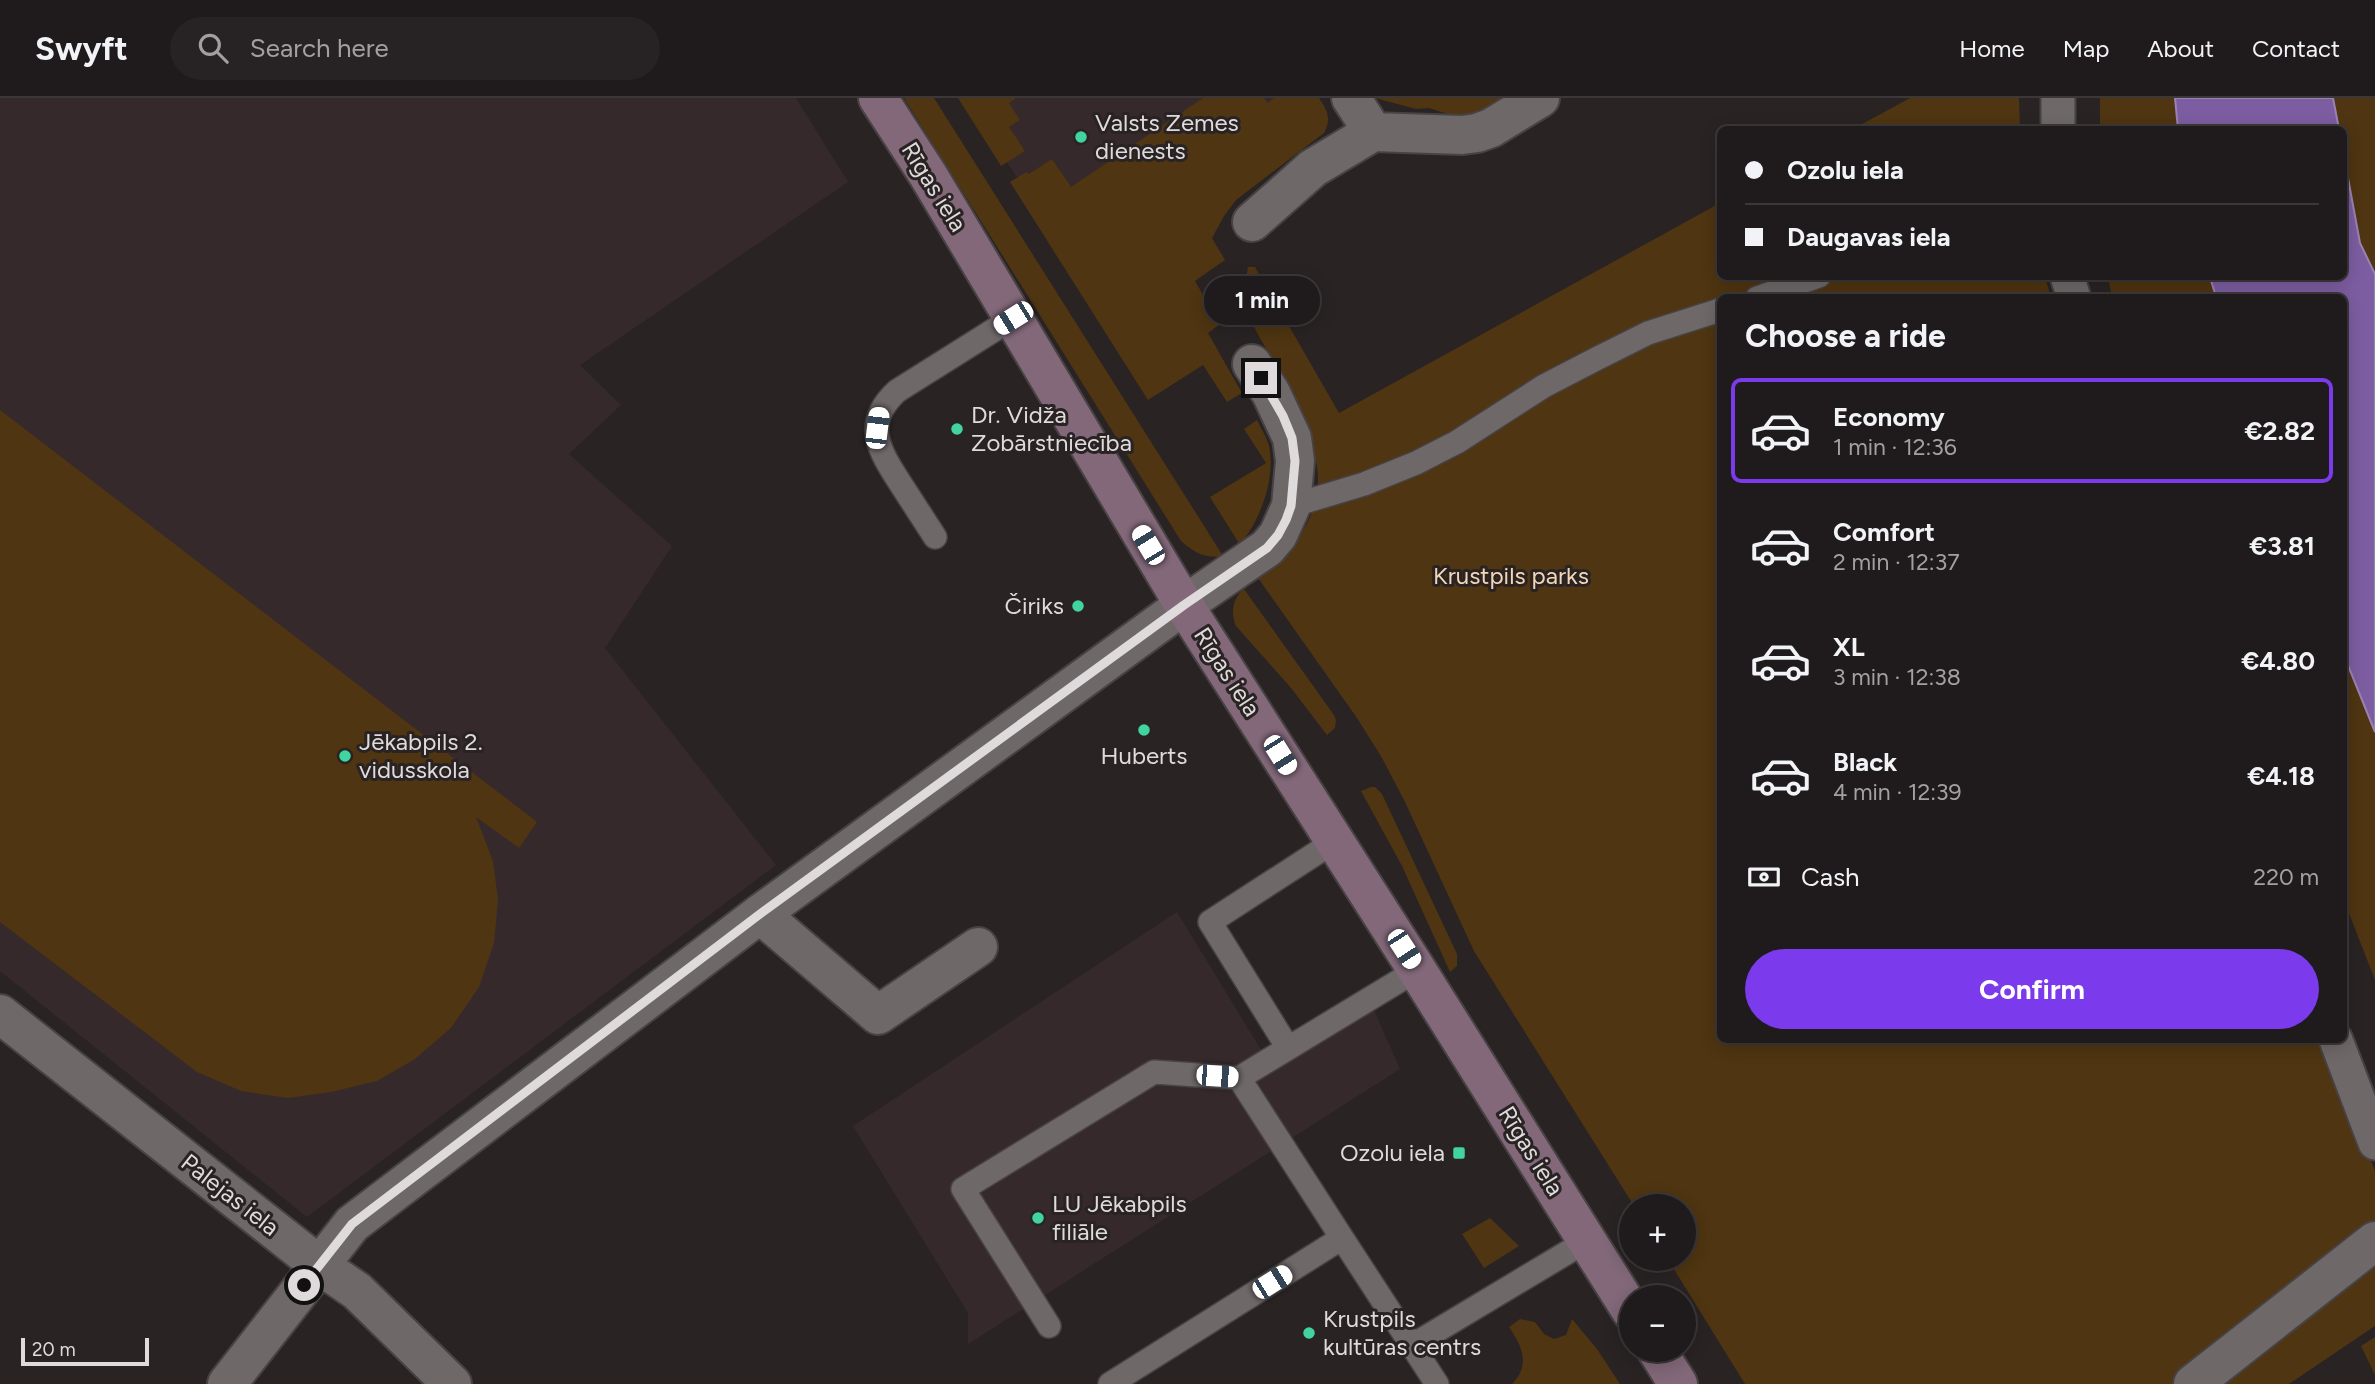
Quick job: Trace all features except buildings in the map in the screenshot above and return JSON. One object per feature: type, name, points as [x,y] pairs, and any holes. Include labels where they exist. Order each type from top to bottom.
[{"type":"main road","name":"Rīgas iela","points":[[878,98],[928,175],[1184,605],[1418,970],[1619,1291]]},
{"type":"main road","points":[[1664,1362],[1678,1384]]},
{"type":"street","points":[[1351,98],[1373,132]]},
{"type":"street","points":[[1252,222],[1313,168],[1373,132],[1462,135],[1477,133],[1491,128],[1540,98]]},
{"type":"street","points":[[2057,126],[2058,98]]},
{"type":"street","points":[[227,1384],[352,1224],[760,914],[1184,605],[1267,548],[1278,535],[1291,506],[1295,461],[1292,438],[1252,364]]},
{"type":"street","points":[[760,914],[878,1014],[978,947]]},
{"type":"street","name":"Palejas iela","points":[[0,1014],[319,1265],[357,1291],[452,1384]]},
{"type":"street","points":[[2337,1043],[2375,1143]]},
{"type":"street","points":[[2193,1384],[2375,1241]]},
{"type":"lane","points":[[1768,294],[1808,280]]},
{"type":"lane","points":[[1291,506],[1364,484],[1416,463],[1457,442],[1544,386],[1598,358],[1648,334],[1717,311]]},
{"type":"lane","points":[[935,537],[882,455],[877,428],[878,414],[885,401],[897,391],[1013,318]]},
{"type":"lane","points":[[1288,1048],[1210,922],[1335,841]]},
{"type":"lane","points":[[1049,1325],[963,1189],[1154,1072],[1239,1078],[1418,970]]},
{"type":"lane","points":[[1239,1078],[1437,1384]]},
{"type":"lane","points":[[1110,1384],[1342,1238]]},
{"type":"lane","points":[[1413,1345],[1588,1240]]},
{"type":"shaded area","name":"Jēkabpils 2. vidusskola","points":[[0,98],[796,98],[848,182],[580,365],[621,405],[569,454],[672,546],[605,648],[776,865],[307,1217],[0,971]]},
{"type":"shaded area","points":[[966,98],[1311,98],[1093,296]]},
{"type":"shaded area","points":[[2175,98],[2333,98],[2338,126],[2178,126]]},
{"type":"shaded area","points":[[2347,173],[2360,243],[2375,274],[2375,732],[2347,663],[2347,294],[2215,294],[2211,280],[2347,280]]},
{"type":"shaded area","name":"LU Jēkabpils filiāle","points":[[1177,912],[1263,1053],[1366,992],[1400,1069],[968,1344],[968,1313],[853,1126]]},
{"type":"green space","points":[[904,98],[934,98],[1223,556],[1200,554],[1181,541]]},
{"type":"green space","points":[[958,98],[1016,98],[1009,103],[1020,120],[1009,127],[1025,151],[1001,166]]},
{"type":"green space","points":[[1203,98],[1264,98],[1268,103],[1274,98],[1319,98],[1326,111],[1328,123],[1324,133],[1236,200],[1212,238],[1225,260],[1195,281],[1220,324],[1208,333],[1242,393],[1227,402],[1203,365],[1148,400],[1010,182],[1026,172],[1029,174],[1052,159],[1071,187]]},
{"type":"green space","points":[[1375,98],[1506,98],[1472,118],[1429,108],[1416,109]]},
{"type":"green space","points":[[1910,98],[2019,98],[2020,126],[1859,126]]},
{"type":"green space","points":[[2100,98],[2175,98],[2178,126],[2100,126]]},
{"type":"green space","points":[[2333,98],[2375,98],[2375,274],[2360,243],[2347,173],[2347,126],[2338,126]]},
{"type":"green space","name":"Krustpils parks","points":[[1717,205],[1717,280],[2046,280],[2050,294],[1717,294],[1717,1043],[2327,1043],[2375,1171],[2375,1223],[2179,1384],[1745,1384],[1696,1305],[1696,1285],[1684,1285],[1675,1271],[1696,1271],[1696,1194],[1626,1194],[1474,951],[1382,758],[1357,718],[1258,578],[1283,556],[1304,530],[1316,500],[1318,483],[1314,454],[1291,395],[1250,315],[1246,285],[1248,267],[1255,267],[1339,413]]},
{"type":"green space","points":[[2109,280],[2211,280],[2215,294],[2111,294]]},
{"type":"green space","points":[[0,410],[537,822],[519,848],[476,817],[493,861],[498,899],[494,943],[479,987],[451,1028],[415,1059],[377,1081],[331,1092],[288,1098],[241,1091],[197,1072],[0,922]]},
{"type":"green space","points":[[1257,420],[1269,446],[1270,472],[1260,511],[1240,545],[1210,497],[1266,463],[1244,429]]},
{"type":"green space","points":[[1244,589],[1334,715],[1335,728],[1327,735],[1291,688],[1236,626],[1234,606],[1237,596]]},
{"type":"green space","points":[[2347,664],[2375,732],[2375,980],[2347,908]]},
{"type":"green space","points":[[1375,787],[1382,794],[1457,954],[1457,966],[1450,972],[1402,866],[1361,791]]},
{"type":"green space","points":[[1490,1218],[1519,1246],[1484,1268],[1462,1234]]},
{"type":"green space","points":[[2375,1252],[2375,1326],[2289,1384],[2206,1384]]},
{"type":"green space","points":[[1520,1319],[1535,1322],[1544,1334],[1554,1339],[1566,1335],[1572,1319],[1597,1349],[1620,1384],[1512,1384],[1523,1363],[1521,1348],[1509,1327]]},
{"type":"green space","points":[[2375,1337],[2375,1375],[2361,1346]]},
{"type":"place","name":"Valsts Zemes dienests","points":[[1081,137]]},
{"type":"place","name":"Dr. Vidža Zobārstniecība","points":[[957,429]]},
{"type":"place","name":"Čiriks","points":[[1078,606]]},
{"type":"place","name":"Huberts","points":[[1144,730]]},
{"type":"place","name":"Jēkabpils 2. vidusskola","points":[[345,756]]},
{"type":"place","name":"Ozolu iela","points":[[1459,1153]]},
{"type":"place","name":"LU Jēkabpils filiāle","points":[[1038,1218]]},
{"type":"place","name":"Krustpils kultūras centrs","points":[[1309,1333]]},
{"type":"route","points":[[304,1285],[352,1224],[760,914],[1238,566],[1267,548],[1278,535],[1291,506],[1295,461],[1292,438],[1283,416],[1261,378]]}]
